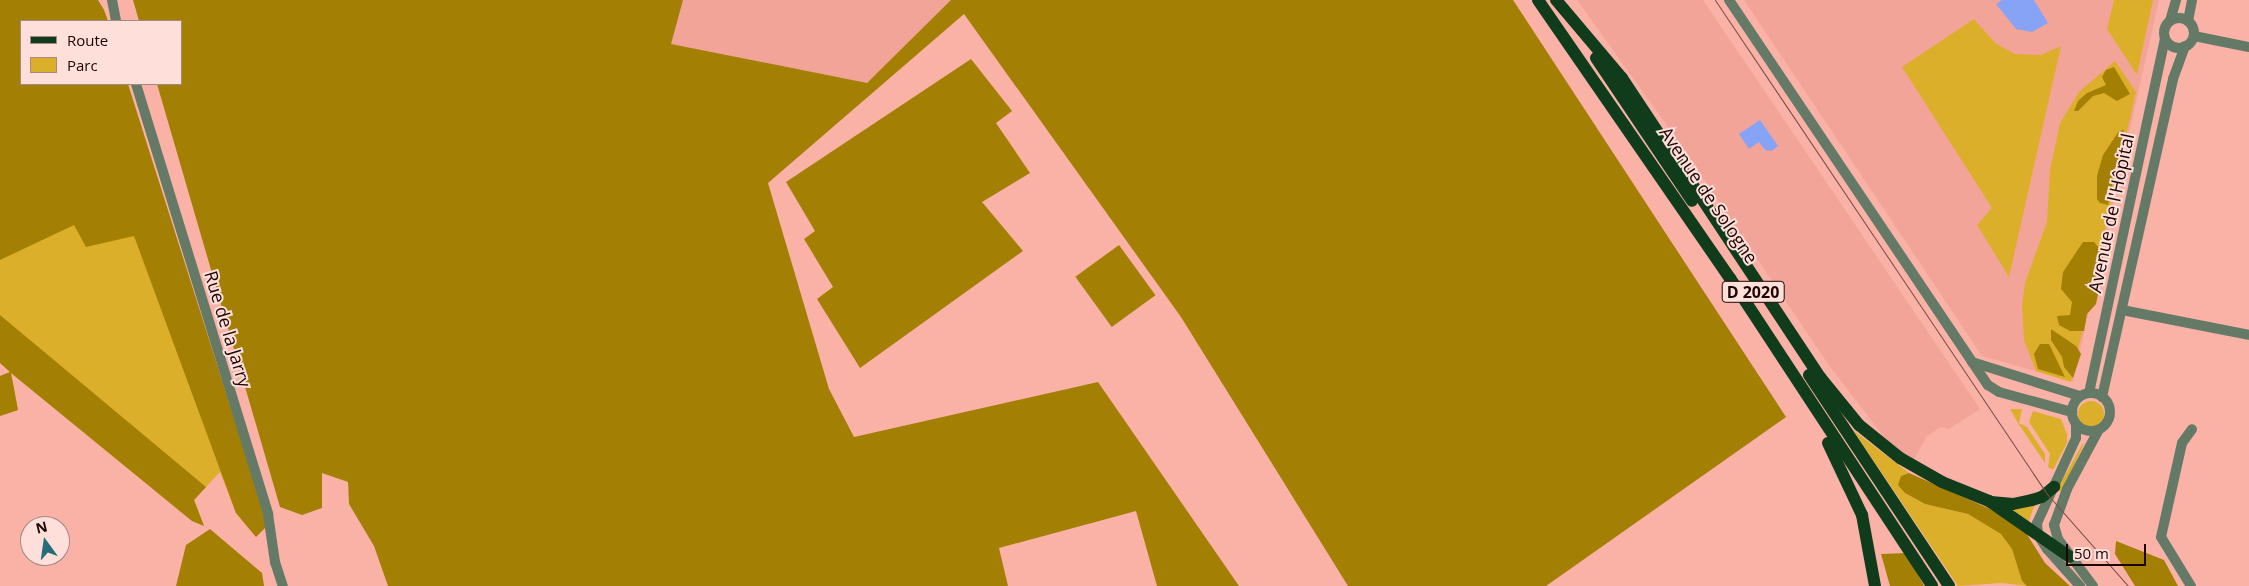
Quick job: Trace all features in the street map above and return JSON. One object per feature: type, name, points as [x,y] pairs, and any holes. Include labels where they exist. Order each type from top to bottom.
[{"type":"main road","name":"D 2020","points":[[1538,0],[1762,329],[1932,586]]},
{"type":"main road","points":[[1556,0],[1622,78],[1820,377],[1859,425],[1900,458],[1942,482],[1988,502],[2038,534],[2070,558]]},
{"type":"main road","name":"Avenue de Sologne","points":[[1556,0],[1948,586]]},
{"type":"main road","points":[[1762,329],[1841,465],[1862,514],[1875,586]]},
{"type":"main road","points":[[1988,502],[2013,504],[2042,497],[2054,487]]},
{"type":"street","points":[[112,0],[116,20]]},
{"type":"street","points":[[1729,0],[1928,292],[1970,362],[1988,385],[2012,396],[2072,412]]},
{"type":"street","points":[[2176,0],[2170,21],[2165,27],[2165,39],[2171,46],[2185,46],[2194,36],[2193,28],[2188,20],[2192,0]]},
{"type":"street","points":[[2170,21],[2179,18],[2188,20]]},
{"type":"street","points":[[2194,36],[2249,48]]},
{"type":"street","name":"Avenue de l'Hôpital","points":[[2085,395],[2165,39]]},
{"type":"street","name":"Avenue de l'Hôpital","points":[[2102,397],[2174,79],[2185,46]]},
{"type":"street","name":"Rue de la Jarry","points":[[136,85],[268,514],[275,562],[282,586]]},
{"type":"street","points":[[2122,310],[2249,335]]},
{"type":"street","points":[[1970,362],[2021,380],[2085,395],[2102,397],[2111,412],[2107,423],[2098,431],[2067,489],[2054,525],[2070,558],[2093,586]]},
{"type":"street","points":[[2012,396],[2021,380]]},
{"type":"street","points":[[2072,412],[2085,395]]},
{"type":"street","points":[[2072,412],[2076,424],[2076,438],[2040,513],[2038,534],[2046,549],[2080,586]]},
{"type":"street","points":[[2076,424],[2086,431],[2098,431]]},
{"type":"street","points":[[2191,586],[2160,537],[2182,443],[2192,429]]},
{"type":"shaded area","points":[[0,0],[98,0],[108,20],[20,20],[20,85],[128,85],[260,500],[266,527],[256,537],[236,513],[134,236],[86,247],[74,225],[0,260]]},
{"type":"shaded area","points":[[133,0],[683,0],[671,44],[867,83],[951,0],[1513,0],[1786,417],[1546,586],[1348,586],[1181,317],[964,14],[768,183],[829,389],[854,437],[1098,382],[1239,586],[1157,586],[1136,511],[999,548],[1008,586],[388,586],[374,546],[349,504],[348,482],[322,473],[322,508],[302,515],[280,507],[157,85],[182,85],[182,20],[139,20]]},
{"type":"shaded area","points":[[556,0],[962,0],[707,221]]},
{"type":"shaded area","points":[[1577,0],[1703,0],[1980,409],[1949,429],[1941,427],[1927,436],[1913,461],[1891,446],[1828,364],[1671,131]]},
{"type":"shaded area","points":[[1744,0],[2159,0],[2073,382],[1982,356]]},
{"type":"shaded area","points":[[971,59],[1012,111],[996,123],[1030,173],[982,202],[1023,251],[860,368],[817,299],[833,287],[804,239],[815,231],[786,182]]},
{"type":"shaded area","points":[[2114,67],[2130,94],[2117,101],[2104,93],[2093,96],[2078,111],[2074,111],[2078,101],[2087,93],[2106,85],[2102,77],[2106,70]]},
{"type":"shaded area","points":[[2124,130],[2108,205],[2100,203],[2097,199],[2097,176],[2103,155],[2119,131]]},
{"type":"shaded area","points":[[2083,242],[2094,242],[2103,253],[2102,275],[2096,304],[2087,314],[2084,331],[2070,331],[2059,325],[2057,316],[2070,315],[2072,302],[2061,289],[2063,272]]},
{"type":"shaded area","points":[[1119,245],[1155,295],[1112,327],[1075,277]]},
{"type":"shaded area","points":[[0,315],[206,487],[194,500],[204,526],[192,521],[11,373],[18,410],[0,416],[0,376],[10,372],[0,363]]},
{"type":"shaded area","points":[[2051,329],[2076,346],[2081,354],[2073,378],[2064,367],[2062,357],[2051,340]]},
{"type":"shaded area","points":[[2040,344],[2049,344],[2065,377],[2038,369],[2034,354]]},
{"type":"shaded area","points":[[1909,473],[1988,508],[2023,528],[2045,563],[2070,586],[2027,586],[2022,581],[2012,549],[2001,534],[1968,514],[1925,504],[1905,493],[1898,485],[1901,476]]},
{"type":"shaded area","points":[[210,529],[262,573],[264,586],[176,586],[186,545]]},
{"type":"shaded area","points":[[2116,541],[2164,560],[2178,586],[2135,586],[2115,554]]},
{"type":"shaded area","points":[[1906,553],[1924,586],[1890,586],[1881,554]]},
{"type":"green space","points":[[0,0],[98,0],[108,20],[20,20],[20,85],[128,85],[256,537],[236,513],[220,472],[194,500],[204,526],[192,521],[11,373],[18,410],[0,416],[0,376],[10,372],[0,363]]},
{"type":"green space","points":[[2114,0],[2153,0],[2137,75],[2107,29]]},
{"type":"green space","points":[[1974,19],[1995,43],[2015,54],[2041,55],[2061,46],[2009,277],[1977,225],[1992,208],[1902,67]]},
{"type":"green space","points":[[2115,61],[2136,92],[2071,382],[2036,371],[2024,340],[2022,304],[2025,283],[2047,222],[2050,170],[2060,123],[2079,92]]},
{"type":"green space","points":[[2091,401],[2100,405],[2104,414],[2100,423],[2091,427],[2082,423],[2078,414],[2082,405]]},
{"type":"green space","points":[[2010,409],[2022,409],[2019,423],[2027,427],[2045,454],[2045,463],[2018,423]]},
{"type":"green space","points":[[2033,411],[2061,419],[2067,434],[2067,443],[2053,470],[2048,467],[2050,454],[2029,422]]},
{"type":"green space","points":[[1853,430],[1909,473],[1901,476],[1905,493],[1925,504],[1968,514],[2002,534],[2012,549],[2022,581],[2027,586],[2002,583],[1958,586]]},
{"type":"green space","points":[[2083,443],[2083,446],[2061,493],[2058,488]]},
{"type":"green space","points":[[2035,504],[2029,521],[2014,511],[2014,510]]},
{"type":"water","points":[[2002,0],[2034,0],[2048,23],[2032,32],[2016,29],[1996,4]]},
{"type":"water","points":[[1760,120],[1778,146],[1771,151],[1765,150],[1759,142],[1749,149],[1739,134]]},
{"type":"tram line","points":[[1715,0],[2047,494],[2128,586]]}]
